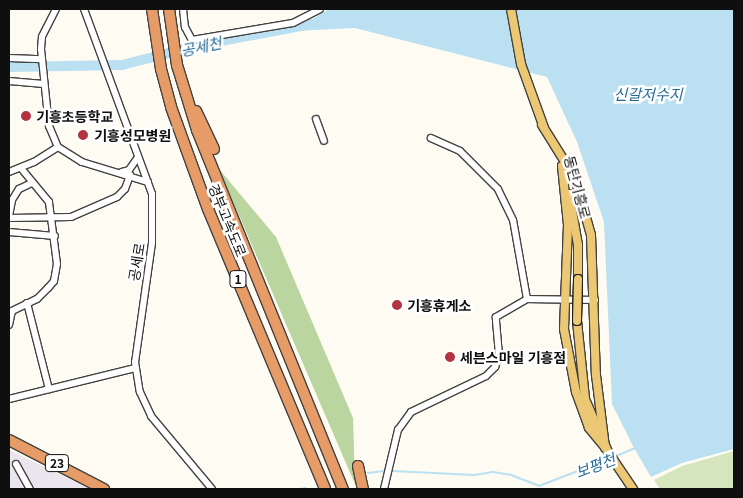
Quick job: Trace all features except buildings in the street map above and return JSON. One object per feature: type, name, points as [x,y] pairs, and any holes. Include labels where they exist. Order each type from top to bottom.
[{"type":"highway","name":"경부고속도로","points":[[152,9],[161,69],[171,107],[208,209],[326,489]]},
{"type":"highway","name":"경부고속도로","points":[[169,9],[177,65],[196,130],[343,489]]},
{"type":"highway","points":[[180,77],[214,149]]},
{"type":"highway","name":"23","points":[[9,440],[104,489]]},
{"type":"highway","points":[[361,466],[362,485]]},
{"type":"main road","name":"동탄기흥로","points":[[511,9],[519,54],[542,125],[562,166],[575,218],[578,279],[577,321],[585,399],[607,450]]},
{"type":"main road","points":[[542,125],[574,178],[586,209],[594,260],[596,375],[607,450]]},
{"type":"main road","points":[[562,166],[568,226],[564,329],[576,392],[589,428],[607,450],[632,489]]},
{"type":"street","points":[[56,9],[42,36],[42,59],[49,126],[58,147],[70,157],[148,182]]},
{"type":"street","name":"공세로","points":[[84,9],[152,194],[152,242],[135,368],[151,416],[212,489]]},
{"type":"street","points":[[183,9],[185,28],[192,40],[293,23],[320,9]]},
{"type":"street","points":[[9,58],[42,59]]},
{"type":"street","points":[[9,81],[44,81]]},
{"type":"street","points":[[316,119],[324,141]]},
{"type":"street","points":[[430,138],[460,151],[498,188],[513,220],[527,299]]},
{"type":"street","points":[[9,172],[21,168],[58,147]]},
{"type":"street","points":[[120,172],[129,170],[138,157]]},
{"type":"street","points":[[9,325],[10,311],[28,304],[44,294],[54,281],[55,236],[49,202],[21,168]]},
{"type":"street","points":[[32,183],[19,188],[12,200],[9,217],[53,220],[71,217],[117,197],[125,189],[130,175]]},
{"type":"street","points":[[9,232],[55,236]]},
{"type":"street","points":[[384,489],[398,430],[411,412],[486,376],[495,367],[498,355],[496,317],[527,299],[595,300]]},
{"type":"street","points":[[28,304],[49,390]]},
{"type":"street","points":[[9,399],[135,368]]},
{"type":"street","points":[[16,464],[30,489]]},
{"type":"shaded area","points":[[9,450],[90,489],[9,489]]},
{"type":"green space","points":[[219,169],[276,237],[353,418],[355,484]]},
{"type":"green space","points":[[734,451],[734,489],[660,489],[654,480],[682,466]]},
{"type":"water","name":"신갈저수지","points":[[329,9],[734,9],[734,449],[682,463],[651,477],[634,448],[612,404],[604,222],[577,142],[547,77],[355,28],[293,31]]},
{"type":"waterway","name":"공세천","points":[[9,67],[122,65],[200,45],[311,24]]},
{"type":"waterway","name":"보평천","points":[[614,457],[635,448]]},
{"type":"waterway","name":"보평천","points":[[393,471],[474,475],[493,472],[511,475],[539,486],[609,459]]},
{"type":"waterway","name":"보평천","points":[[368,473],[384,471]]},
{"type":"waterway","name":"보평천","points":[[300,489],[306,488]]},
{"type":"place","name":"기흥초등학교","points":[[26,116]]},
{"type":"place","name":"기흥성모병원","points":[[83,135]]},
{"type":"place","name":"기흥휴게소","points":[[397,305]]},
{"type":"place","name":"세븐스마일 기흥점","points":[[450,357]]}]
